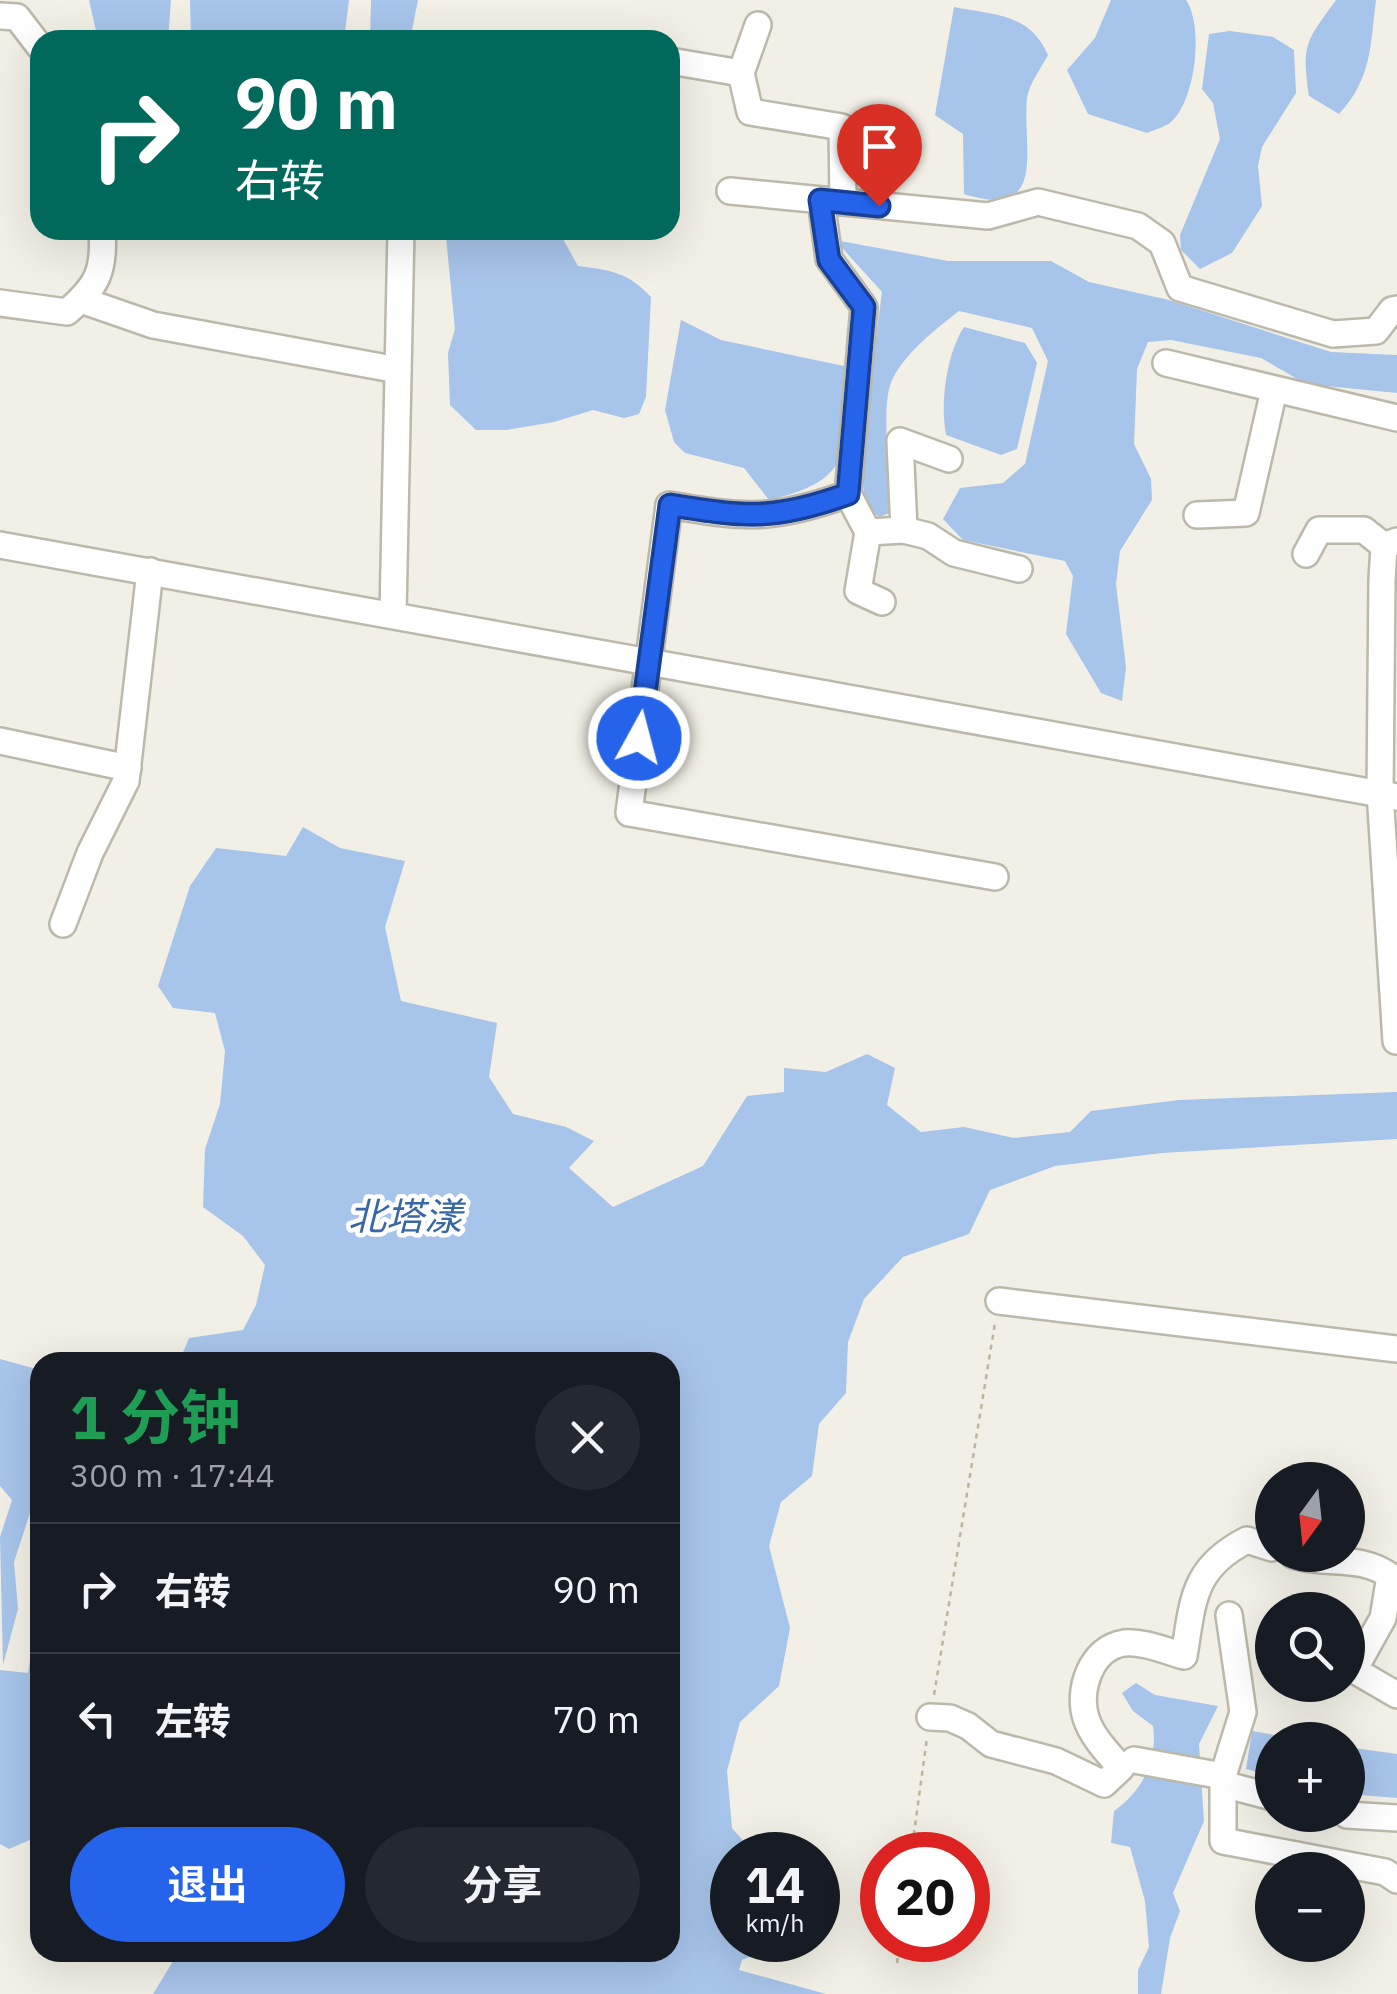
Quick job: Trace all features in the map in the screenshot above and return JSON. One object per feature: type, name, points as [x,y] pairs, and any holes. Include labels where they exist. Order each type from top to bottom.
[{"type":"street","points":[[0,16],[17,17],[30,33]]},
{"type":"street","points":[[758,26],[741,73],[750,112],[842,126],[829,260],[864,307],[848,494],[868,532],[858,592],[882,602]]},
{"type":"street","points":[[680,63],[741,73]]},
{"type":"street","points":[[730,191],[988,216],[1038,202],[1138,226],[1162,242],[1180,288],[1333,334],[1376,330],[1397,309]]},
{"type":"street","points":[[0,303],[67,312],[96,287],[103,240]]},
{"type":"street","points":[[394,614],[402,240]]},
{"type":"street","points":[[81,300],[153,325],[398,370]]},
{"type":"street","points":[[1166,364],[1397,418]]},
{"type":"street","points":[[1197,515],[1246,513],[1274,390]]},
{"type":"street","points":[[904,530],[900,441],[949,459]]},
{"type":"street","points":[[848,494],[801,511],[745,518],[670,505],[629,813],[995,876]]},
{"type":"street","points":[[868,532],[904,530],[928,536],[954,554],[1019,569]]},
{"type":"street","points":[[1306,554],[1319,530],[1364,530],[1391,543],[1388,794],[1396,1042]]},
{"type":"street","points":[[0,545],[1388,794]]},
{"type":"street","points":[[63,924],[90,853],[126,780],[150,571]]},
{"type":"street","points":[[0,741],[128,768]]},
{"type":"street","points":[[999,1301],[1397,1350]]},
{"type":"street","points":[[930,1716],[950,1718],[991,1744],[1056,1761],[1104,1784],[1121,1768],[1102,1747],[1084,1715],[1088,1671],[1102,1654],[1122,1643],[1184,1656],[1194,1589],[1204,1572],[1226,1551],[1247,1540],[1255,1543]]},
{"type":"street","points":[[1365,1563],[1390,1576],[1383,1618],[1354,1670],[1397,1695]]},
{"type":"street","points":[[1229,1615],[1243,1712],[1219,1778],[1222,1841],[1384,1872],[1397,1880]]},
{"type":"street","points":[[1134,1760],[1219,1778],[1255,1790]]},
{"type":"street","points":[[1365,1816],[1397,1818]]},
{"type":"path","points":[[915,1832],[930,1716],[999,1301]]},
{"type":"water","points":[[89,0],[171,0],[169,30],[96,30]]},
{"type":"water","points":[[190,0],[349,0],[345,30],[191,30]]},
{"type":"water","points":[[371,0],[418,0],[412,30],[370,30]]},
{"type":"water","points":[[1111,0],[1186,0],[1192,12],[1196,45],[1186,99],[1170,123],[1147,133],[1088,114],[1067,70],[1095,38]]},
{"type":"water","points":[[1336,0],[1376,0],[1364,75],[1339,114],[1309,96],[1306,65],[1312,36]]},
{"type":"water","points":[[954,7],[1021,23],[1048,55],[1027,98],[1026,175],[1020,189],[1009,197],[991,200],[964,194],[963,134],[935,115]]},
{"type":"water","points":[[1230,31],[1273,37],[1294,50],[1296,93],[1262,147],[1258,166],[1262,206],[1232,253],[1200,269],[1181,250],[1180,235],[1220,139],[1213,103],[1202,89],[1209,34]]},
{"type":"water","points":[[446,240],[564,240],[578,266],[618,274],[651,297],[646,397],[639,414],[624,418],[593,410],[554,422],[507,430],[476,430],[450,405],[448,353],[455,329]]},
{"type":"water","points":[[835,240],[948,261],[1051,261],[1089,282],[1169,300],[1331,352],[1397,355],[1397,393],[1306,384],[1261,358],[1171,340],[1148,342],[1137,369],[1134,444],[1151,479],[1152,500],[1120,551],[1116,584],[1126,667],[1122,701],[1101,693],[1066,634],[1073,576],[1065,561],[963,540],[943,519],[960,488],[1003,483],[1025,464],[1048,361],[1032,328],[959,311],[906,358],[893,378],[887,405],[893,512],[879,517],[864,504],[863,436],[882,292]]},
{"type":"water","points":[[681,320],[721,340],[853,368],[846,439],[833,470],[798,492],[769,500],[744,468],[685,453],[674,442],[665,410]]},
{"type":"water","points":[[964,327],[1025,343],[1037,363],[1017,449],[1001,455],[946,435],[946,379]]},
{"type":"water","name":"北塔漾","points":[[303,827],[340,848],[405,861],[385,927],[401,1001],[497,1023],[489,1077],[513,1114],[566,1127],[594,1141],[569,1168],[613,1207],[703,1166],[747,1096],[784,1092],[784,1068],[826,1072],[867,1054],[895,1068],[887,1105],[921,1132],[964,1127],[1014,1138],[1070,1132],[1091,1111],[1179,1100],[1397,1092],[1397,1139],[1162,1153],[1055,1166],[990,1190],[969,1234],[903,1257],[864,1299],[848,1342],[846,1393],[819,1424],[812,1476],[781,1502],[769,1546],[790,1628],[779,1686],[740,1722],[727,1771],[736,1832],[710,1832],[710,1962],[741,1962],[739,1970],[826,1994],[153,1994],[173,1962],[680,1962],[680,1352],[183,1352],[189,1338],[243,1330],[256,1305],[265,1265],[243,1236],[203,1207],[205,1149],[220,1104],[225,1051],[215,1013],[173,1008],[158,986],[190,886],[216,848],[286,856]]},
{"type":"water","points":[[0,1359],[30,1367],[30,1513],[14,1562],[18,1609],[3,1665],[0,1537],[12,1500],[0,1486]]},
{"type":"water","points":[[30,1660],[30,1840],[9,1849],[0,1844],[0,1670],[28,1673]]},
{"type":"water","points":[[1136,1683],[1155,1695],[1218,1706],[1199,1744],[1204,1821],[1173,1893],[1180,1911],[1170,1938],[1161,1994],[1138,1994],[1138,1970],[1149,1947],[1145,1901],[1130,1847],[1111,1843],[1114,1811],[1140,1785],[1153,1751],[1153,1726],[1133,1711],[1122,1693]]},
{"type":"water","points":[[1252,1731],[1255,1732],[1255,1771],[1246,1769]]},
{"type":"water","points":[[1365,1749],[1397,1754],[1397,1798],[1365,1795]]},
{"type":"route","points":[[639,738],[670,505],[745,518],[801,511],[848,494],[864,307],[829,260],[820,200],[879,206]]}]
